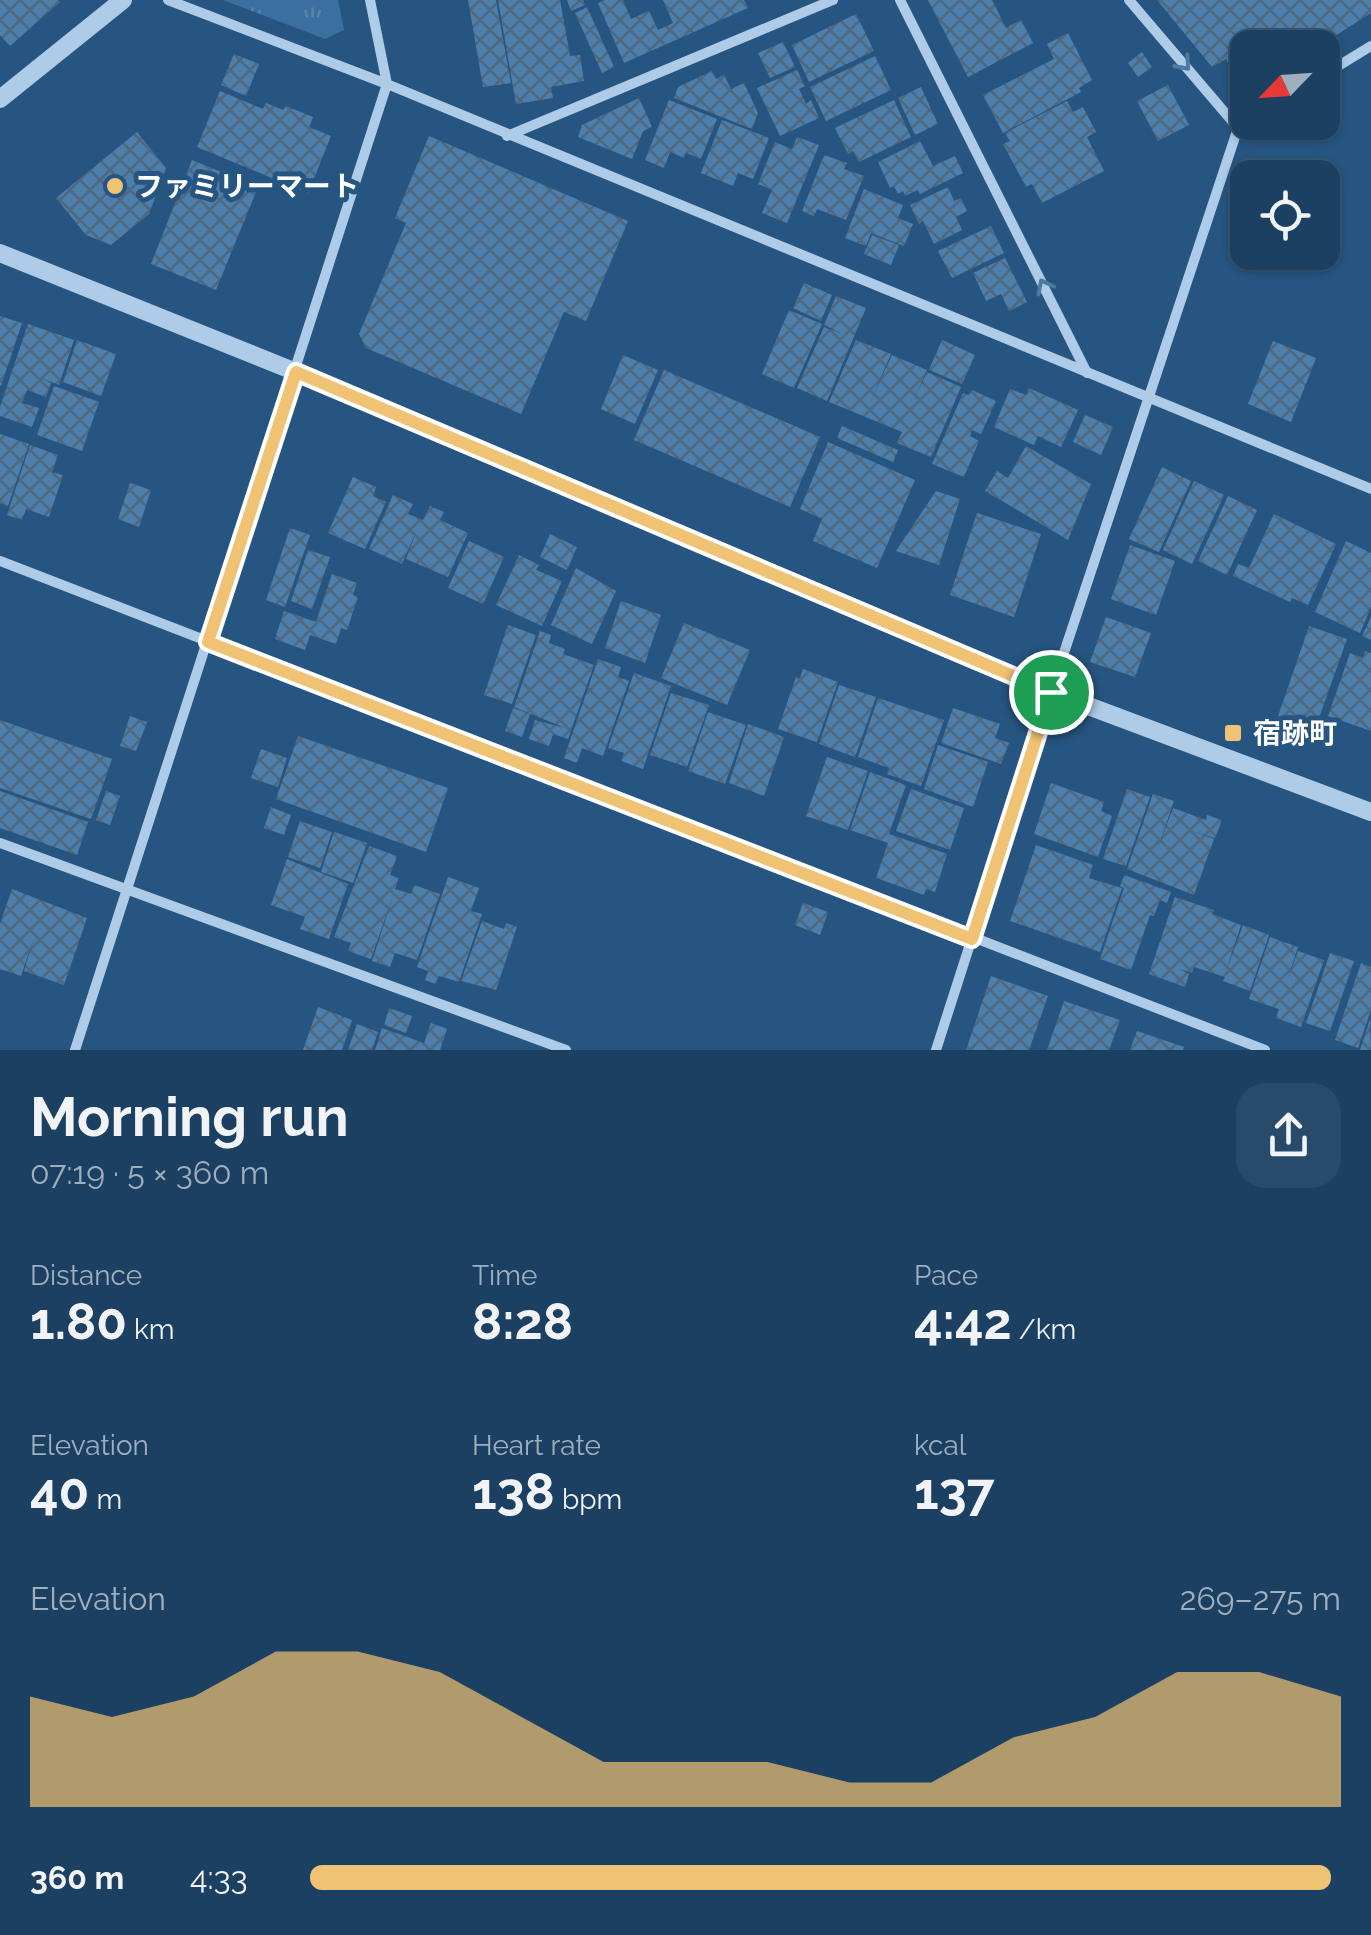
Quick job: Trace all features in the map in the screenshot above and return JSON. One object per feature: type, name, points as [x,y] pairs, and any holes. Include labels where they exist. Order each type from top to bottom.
[{"type":"street","points":[[0,99],[124,0]]},
{"type":"street","points":[[168,0],[387,84],[1371,489]]},
{"type":"street","points":[[75,1050],[387,84],[370,0]]},
{"type":"street","points":[[507,136],[833,0]]},
{"type":"street","points":[[900,0],[1087,374]]},
{"type":"street","points":[[1129,0],[1230,111]]},
{"type":"street","points":[[1340,65],[1371,46]]},
{"type":"street","points":[[936,1050],[1051,692],[1238,140]]},
{"type":"street","points":[[0,253],[296,372],[1051,692],[1371,812]]},
{"type":"street","points":[[0,561],[1265,1050]]},
{"type":"street","points":[[0,843],[566,1050]]},
{"type":"green space","points":[[223,0],[338,0],[344,30],[325,39]]},
{"type":"building","points":[[0,0],[60,2],[10,46],[0,35]]},
{"type":"building","points":[[468,0],[496,0],[511,83],[483,87]]},
{"type":"building","points":[[498,0],[560,0],[570,56],[580,55],[584,81],[551,87],[553,98],[516,104]]},
{"type":"building","points":[[567,0],[583,0],[585,5],[571,11]]},
{"type":"building","points":[[623,0],[631,19],[649,11],[658,30],[673,23],[663,0],[744,0],[748,8],[624,63],[598,3]]},
{"type":"building","points":[[928,0],[992,0],[1006,28],[1021,20],[1033,43],[968,77]]},
{"type":"building","points":[[1157,0],[1371,0],[1371,13],[1340,33],[1230,30],[1230,65],[1226,59],[1212,67]]},
{"type":"building","points":[[587,7],[614,67],[602,73],[575,13]]},
{"type":"building","points":[[856,14],[874,51],[809,82],[792,45]]},
{"type":"building","points":[[1068,33],[1092,80],[1079,88],[1081,92],[1003,133],[983,95],[1054,59],[1047,44]]},
{"type":"building","points":[[783,42],[795,67],[770,78],[758,53]]},
{"type":"building","points":[[1142,52],[1152,67],[1138,77],[1128,63]]},
{"type":"building","points":[[234,54],[259,64],[246,96],[221,85]]},
{"type":"building","points":[[875,56],[891,90],[826,121],[810,87]]},
{"type":"building","points":[[797,70],[805,86],[799,89],[806,104],[811,100],[819,118],[780,136],[757,88]]},
{"type":"building","points":[[712,71],[716,79],[724,75],[731,89],[744,83],[758,113],[752,129],[674,98],[678,87]]},
{"type":"building","points":[[1168,85],[1189,125],[1158,141],[1137,101]]},
{"type":"building","points":[[921,87],[938,124],[915,135],[898,98]]},
{"type":"building","points":[[220,91],[263,109],[266,103],[283,110],[286,106],[313,117],[309,127],[331,136],[308,193],[197,147]]},
{"type":"building","points":[[639,98],[652,127],[643,131],[632,159],[578,137],[582,125]]},
{"type":"building","points":[[669,100],[717,119],[701,159],[670,152],[664,168],[645,160]]},
{"type":"building","points":[[894,100],[911,137],[859,162],[853,151],[848,154],[835,128]]},
{"type":"building","points":[[1067,101],[1073,112],[1083,107],[1096,132],[1087,137],[1104,171],[1042,203],[1032,184],[1026,187],[1003,144],[1010,141],[1005,133]]},
{"type":"building","points":[[722,120],[769,138],[753,179],[738,173],[733,186],[701,173]]},
{"type":"building","points":[[137,132],[166,168],[149,214],[111,245],[86,235],[56,198]]},
{"type":"building","points":[[429,136],[628,221],[586,321],[564,312],[521,414],[366,348],[359,334],[406,223],[395,218]]},
{"type":"building","points":[[797,137],[819,145],[787,223],[762,213],[772,190],[758,184],[775,142],[792,149]]},
{"type":"building","points":[[920,141],[933,166],[955,156],[963,173],[920,194],[918,190],[905,196],[903,191],[898,194],[894,186],[890,188],[878,162]]},
{"type":"building","points":[[824,155],[847,163],[844,169],[864,176],[846,220],[817,209],[814,216],[802,211]]},
{"type":"building","points":[[192,160],[258,187],[216,290],[151,264]]},
{"type":"building","points":[[948,187],[954,201],[961,198],[967,211],[956,217],[962,230],[934,244],[910,205]]},
{"type":"building","points":[[864,189],[903,205],[898,218],[913,224],[904,246],[871,233],[866,246],[845,238]]},
{"type":"building","points":[[991,226],[1004,253],[952,278],[938,251]]},
{"type":"building","points":[[872,235],[899,245],[891,265],[864,254]]},
{"type":"building","points":[[1005,258],[1027,302],[1009,311],[1001,294],[986,301],[973,273]]},
{"type":"building","points":[[804,283],[832,295],[821,321],[793,308]]},
{"type":"building","points":[[836,296],[866,308],[827,401],[797,388],[824,327],[843,334],[824,325]]},
{"type":"building","points":[[789,310],[822,324],[794,388],[762,374]]},
{"type":"building","points":[[0,316],[22,323],[1,386],[0,386]]},
{"type":"building","points":[[28,324],[74,340],[59,385],[41,378],[51,383],[46,397],[27,390],[22,403],[39,408],[32,427],[0,416]]},
{"type":"building","points":[[77,340],[116,354],[101,396],[63,382]]},
{"type":"building","points":[[856,340],[891,354],[871,400],[892,355],[927,370],[912,404],[927,372],[961,387],[931,457],[897,443],[902,432],[829,402]]},
{"type":"building","points":[[942,340],[975,355],[962,384],[929,370]]},
{"type":"building","points":[[1273,341],[1316,358],[1291,422],[1248,404]]},
{"type":"building","points":[[623,355],[658,370],[635,424],[601,409]]},
{"type":"building","points":[[664,370],[820,437],[790,507],[634,440]]},
{"type":"building","points":[[54,386],[99,402],[82,451],[37,435]]},
{"type":"building","points":[[1029,388],[1078,410],[1061,447],[1038,436],[1034,445],[994,427],[1010,389],[1026,395]]},
{"type":"building","points":[[972,390],[996,401],[981,434],[972,430],[970,436],[979,441],[964,477],[932,464],[963,393],[969,395]]},
{"type":"building","points":[[1085,415],[1113,427],[1101,455],[1073,442]]},
{"type":"building","points":[[842,426],[898,450],[893,462],[837,438]]},
{"type":"building","points":[[0,434],[29,444],[8,506],[0,503]]},
{"type":"building","points":[[828,442],[915,480],[877,568],[813,541],[822,519],[800,509]]},
{"type":"building","points":[[30,445],[58,455],[52,472],[63,475],[49,517],[26,509],[22,520],[7,515]]},
{"type":"building","points":[[1026,446],[1091,484],[1068,540],[985,491],[997,471],[1008,478]]},
{"type":"building","points":[[1162,467],[1191,481],[1159,552],[1129,539]]},
{"type":"building","points":[[353,477],[376,487],[373,496],[386,502],[365,549],[328,533]]},
{"type":"building","points":[[1194,481],[1224,495],[1192,564],[1163,550]]},
{"type":"building","points":[[130,483],[151,490],[139,527],[118,519]]},
{"type":"building","points":[[936,491],[960,499],[939,565],[896,551]]},
{"type":"building","points":[[393,495],[413,504],[408,514],[423,520],[430,506],[444,512],[440,520],[468,533],[448,577],[406,559],[417,530],[402,564],[369,549]]},
{"type":"building","points":[[1228,496],[1257,510],[1227,575],[1198,561]]},
{"type":"building","points":[[977,513],[1041,534],[1014,617],[950,595]]},
{"type":"building","points":[[1274,514],[1336,544],[1308,605],[1292,598],[1290,602],[1233,576],[1238,564],[1249,568]]},
{"type":"building","points":[[290,528],[310,535],[285,607],[266,600]]},
{"type":"building","points":[[550,534],[577,547],[567,570],[540,557]]},
{"type":"building","points":[[469,541],[504,557],[483,604],[448,588]]},
{"type":"building","points":[[1346,541],[1371,553],[1371,607],[1360,633],[1315,612]]},
{"type":"building","points":[[1130,545],[1175,561],[1156,615],[1111,599]]},
{"type":"building","points":[[308,550],[330,557],[312,609],[291,601]]},
{"type":"building","points":[[519,555],[539,565],[536,570],[562,581],[542,626],[496,605]]},
{"type":"building","points":[[576,568],[616,591],[592,644],[551,625]]},
{"type":"building","points":[[332,574],[357,583],[353,595],[358,597],[347,630],[341,628],[336,644],[310,635],[305,650],[275,639],[284,611],[316,622]]},
{"type":"building","points":[[621,601],[661,615],[645,663],[605,648]]},
{"type":"building","points":[[1106,617],[1151,633],[1135,677],[1090,662]]},
{"type":"building","points":[[1371,617],[1371,640],[1362,636]]},
{"type":"building","points":[[684,623],[750,650],[727,705],[661,678]]},
{"type":"building","points":[[508,625],[536,635],[512,704],[484,695]]},
{"type":"building","points":[[1309,626],[1347,639],[1313,735],[1276,722]]},
{"type":"building","points":[[540,631],[551,635],[549,643],[565,649],[563,654],[594,665],[568,739],[553,734],[549,746],[529,739],[535,720],[565,728],[514,707]]},
{"type":"building","points":[[1365,651],[1371,653],[1371,731],[1328,716],[1350,653],[1363,658]]},
{"type":"building","points":[[598,659],[621,667],[618,677],[629,681],[603,756],[582,748],[577,763],[564,758]]},
{"type":"building","points":[[803,669],[838,682],[817,742],[778,729],[796,677],[800,678]]},
{"type":"building","points":[[634,673],[671,686],[643,769],[621,761],[624,753],[608,748]]},
{"type":"building","points":[[839,685],[876,697],[855,757],[819,744]]},
{"type":"building","points":[[671,693],[709,705],[687,767],[650,755]]},
{"type":"building","points":[[878,698],[944,720],[921,786],[887,774],[889,768],[858,757]]},
{"type":"building","points":[[513,708],[530,714],[522,737],[505,731]]},
{"type":"building","points":[[953,708],[1000,724],[995,738],[1009,743],[1001,764],[941,743]]},
{"type":"building","points":[[708,712],[746,725],[725,784],[688,771]]},
{"type":"building","points":[[130,716],[147,722],[136,751],[120,746]]},
{"type":"building","points":[[0,720],[112,759],[91,819],[0,788]]},
{"type":"building","points":[[748,724],[784,737],[764,796],[729,783]]},
{"type":"building","points":[[298,736],[448,788],[426,852],[276,799]]},
{"type":"building","points":[[938,745],[988,762],[973,807],[924,789]]},
{"type":"building","points":[[261,749],[287,758],[278,787],[251,778]]},
{"type":"building","points":[[827,757],[868,771],[848,830],[806,816]]},
{"type":"building","points":[[870,772],[906,785],[889,834],[947,854],[935,892],[926,889],[924,895],[876,878],[888,843],[850,830]]},
{"type":"building","points":[[1051,783],[1104,802],[1101,811],[1112,816],[1098,857],[1034,834]]},
{"type":"building","points":[[911,789],[964,808],[950,850],[896,831]]},
{"type":"building","points":[[1127,789],[1150,797],[1126,866],[1103,859]]},
{"type":"building","points":[[0,791],[88,822],[77,855],[0,828]]},
{"type":"building","points":[[106,791],[120,796],[110,825],[96,820]]},
{"type":"building","points":[[1153,794],[1174,801],[1157,851],[1173,808],[1206,820],[1207,815],[1222,820],[1215,838],[1192,831],[1214,839],[1194,895],[1127,869]]},
{"type":"building","points":[[271,807],[291,815],[284,835],[264,828]]},
{"type":"building","points":[[300,821],[332,832],[320,868],[288,857]]},
{"type":"building","points":[[334,832],[367,843],[353,883],[321,872]]},
{"type":"building","points":[[1036,845],[1093,865],[1089,878],[1122,888],[1100,952],[1010,921]]},
{"type":"building","points":[[369,846],[397,856],[390,875],[399,878],[395,889],[411,894],[414,885],[440,894],[417,960],[395,953],[390,967],[372,961],[394,893],[371,959],[348,951],[351,943],[334,937]]},
{"type":"building","points":[[287,859],[348,884],[329,939],[300,929],[305,917],[271,905]]},
{"type":"building","points":[[1124,875],[1171,892],[1167,903],[1160,900],[1154,916],[1150,915],[1131,970],[1100,959],[1124,888],[1120,886]]},
{"type":"building","points":[[448,877],[479,888],[471,911],[482,914],[459,982],[439,976],[435,984],[425,980],[428,971],[417,967]]},
{"type":"building","points":[[12,889],[87,918],[64,985],[24,971],[34,938],[21,976],[0,969],[0,924]]},
{"type":"building","points":[[1175,897],[1214,910],[1212,914],[1241,925],[1225,974],[1243,925],[1269,935],[1250,991],[1223,981],[1225,977],[1194,967],[1192,973],[1179,969],[1189,974],[1185,987],[1149,974]]},
{"type":"building","points":[[803,903],[828,912],[820,935],[795,925]]},
{"type":"building","points":[[482,921],[504,929],[506,923],[517,927],[496,990],[461,981]]},
{"type":"building","points":[[1270,937],[1298,947],[1287,981],[1298,951],[1324,960],[1301,1027],[1276,1018],[1279,1009],[1249,999]]},
{"type":"building","points":[[1330,953],[1354,961],[1330,1031],[1306,1023]]},
{"type":"building","points":[[1361,963],[1371,967],[1371,1010],[1358,1048],[1335,1040]]},
{"type":"building","points":[[991,976],[1048,996],[1029,1050],[966,1050]]},
{"type":"building","points":[[1064,1001],[1120,1020],[1109,1050],[1047,1050]]},
{"type":"building","points":[[318,1007],[352,1020],[342,1050],[303,1050]]},
{"type":"building","points":[[389,1008],[412,1016],[406,1033],[384,1025]]},
{"type":"building","points":[[1370,1019],[1371,1050],[1360,1050]]},
{"type":"building","points":[[431,1023],[447,1029],[440,1050],[375,1050],[382,1028],[424,1043]]},
{"type":"building","points":[[357,1024],[378,1032],[372,1050],[348,1050]]},
{"type":"building","points":[[1137,1031],[1184,1047],[1183,1050],[1130,1050]]},
{"type":"place","name":"ファミリーマート","points":[[115,186]]},
{"type":"place","name":"宿跡町","points":[[1233,733]]},
{"type":"route","points":[[296,372],[1051,692],[972,939],[208,642],[296,372]]}]
